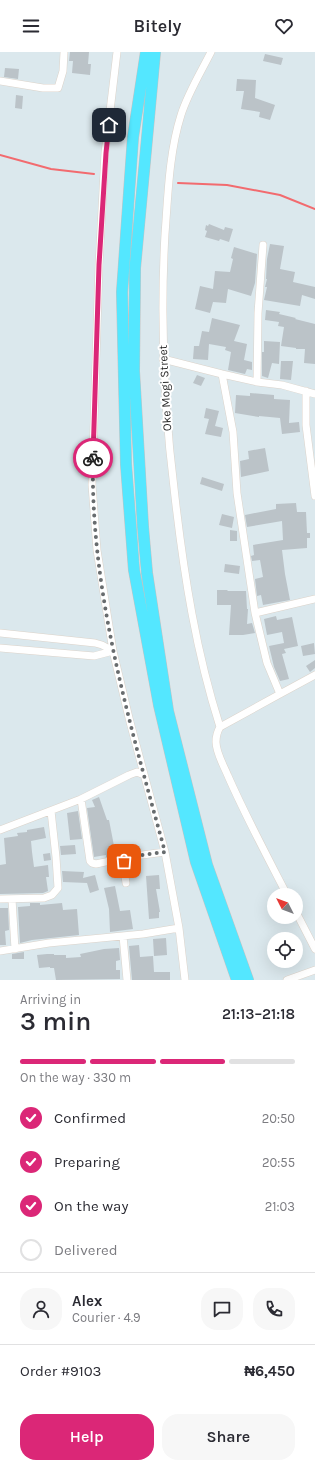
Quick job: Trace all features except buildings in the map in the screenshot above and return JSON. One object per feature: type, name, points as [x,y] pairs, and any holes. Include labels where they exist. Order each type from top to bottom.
[{"type":"highway","points":[[146,52],[133,137],[122,292],[126,464],[134,570],[159,705],[186,800],[207,865],[248,980]]},
{"type":"highway","points":[[155,52],[135,268],[134,371],[147,573],[168,711],[186,800],[196,862],[237,980]]},
{"type":"street","points":[[0,81],[43,88],[58,88],[63,71],[64,52]]},
{"type":"street","points":[[117,52],[106,153],[100,250],[92,484],[97,550],[113,651],[165,852],[180,928],[185,980]]},
{"type":"street","name":"Oke Mogi Street","points":[[211,52],[182,115],[175,143],[168,188],[163,277],[163,359],[172,473],[189,601],[207,687],[220,727]]},
{"type":"street","points":[[257,382],[258,313],[263,245]]},
{"type":"street","points":[[163,359],[222,374],[257,382],[282,385],[315,394]]},
{"type":"street","points":[[222,374],[233,432],[237,493],[255,613],[267,663],[280,694]]},
{"type":"street","points":[[306,391],[306,425],[315,496]]},
{"type":"street","points":[[255,613],[315,599]]},
{"type":"street","points":[[0,633],[95,643],[113,651]]},
{"type":"street","points":[[31,651],[33,636]]},
{"type":"street","points":[[0,648],[94,656],[113,651]]},
{"type":"street","points":[[283,888],[246,817],[218,754],[216,742],[217,732],[220,727],[315,675]]},
{"type":"street","points":[[0,830],[81,799],[129,775],[137,772],[144,775]]},
{"type":"street","points":[[81,799],[90,861],[96,864],[110,861]]},
{"type":"street","points":[[0,899],[44,898],[52,895],[58,888],[51,811]]},
{"type":"street","points":[[126,883],[123,865],[124,861],[128,857],[165,852]]},
{"type":"street","points":[[12,899],[15,949]]},
{"type":"street","points":[[302,924],[315,949]]},
{"type":"street","points":[[0,951],[49,943],[123,936],[180,928]]},
{"type":"street","points":[[123,936],[127,980]]},
{"type":"street","points":[[287,980],[315,970]]},
{"type":"waterway","points":[[0,155],[51,169],[94,174]]},
{"type":"waterway","points":[[178,183],[227,185],[280,195],[315,209]]},
{"type":"way so far","points":[[93,458],[92,484],[97,550],[113,651],[130,722],[165,852],[128,857],[124,861]]},
{"type":"route","points":[[93,458],[99,265],[109,125]]}]
